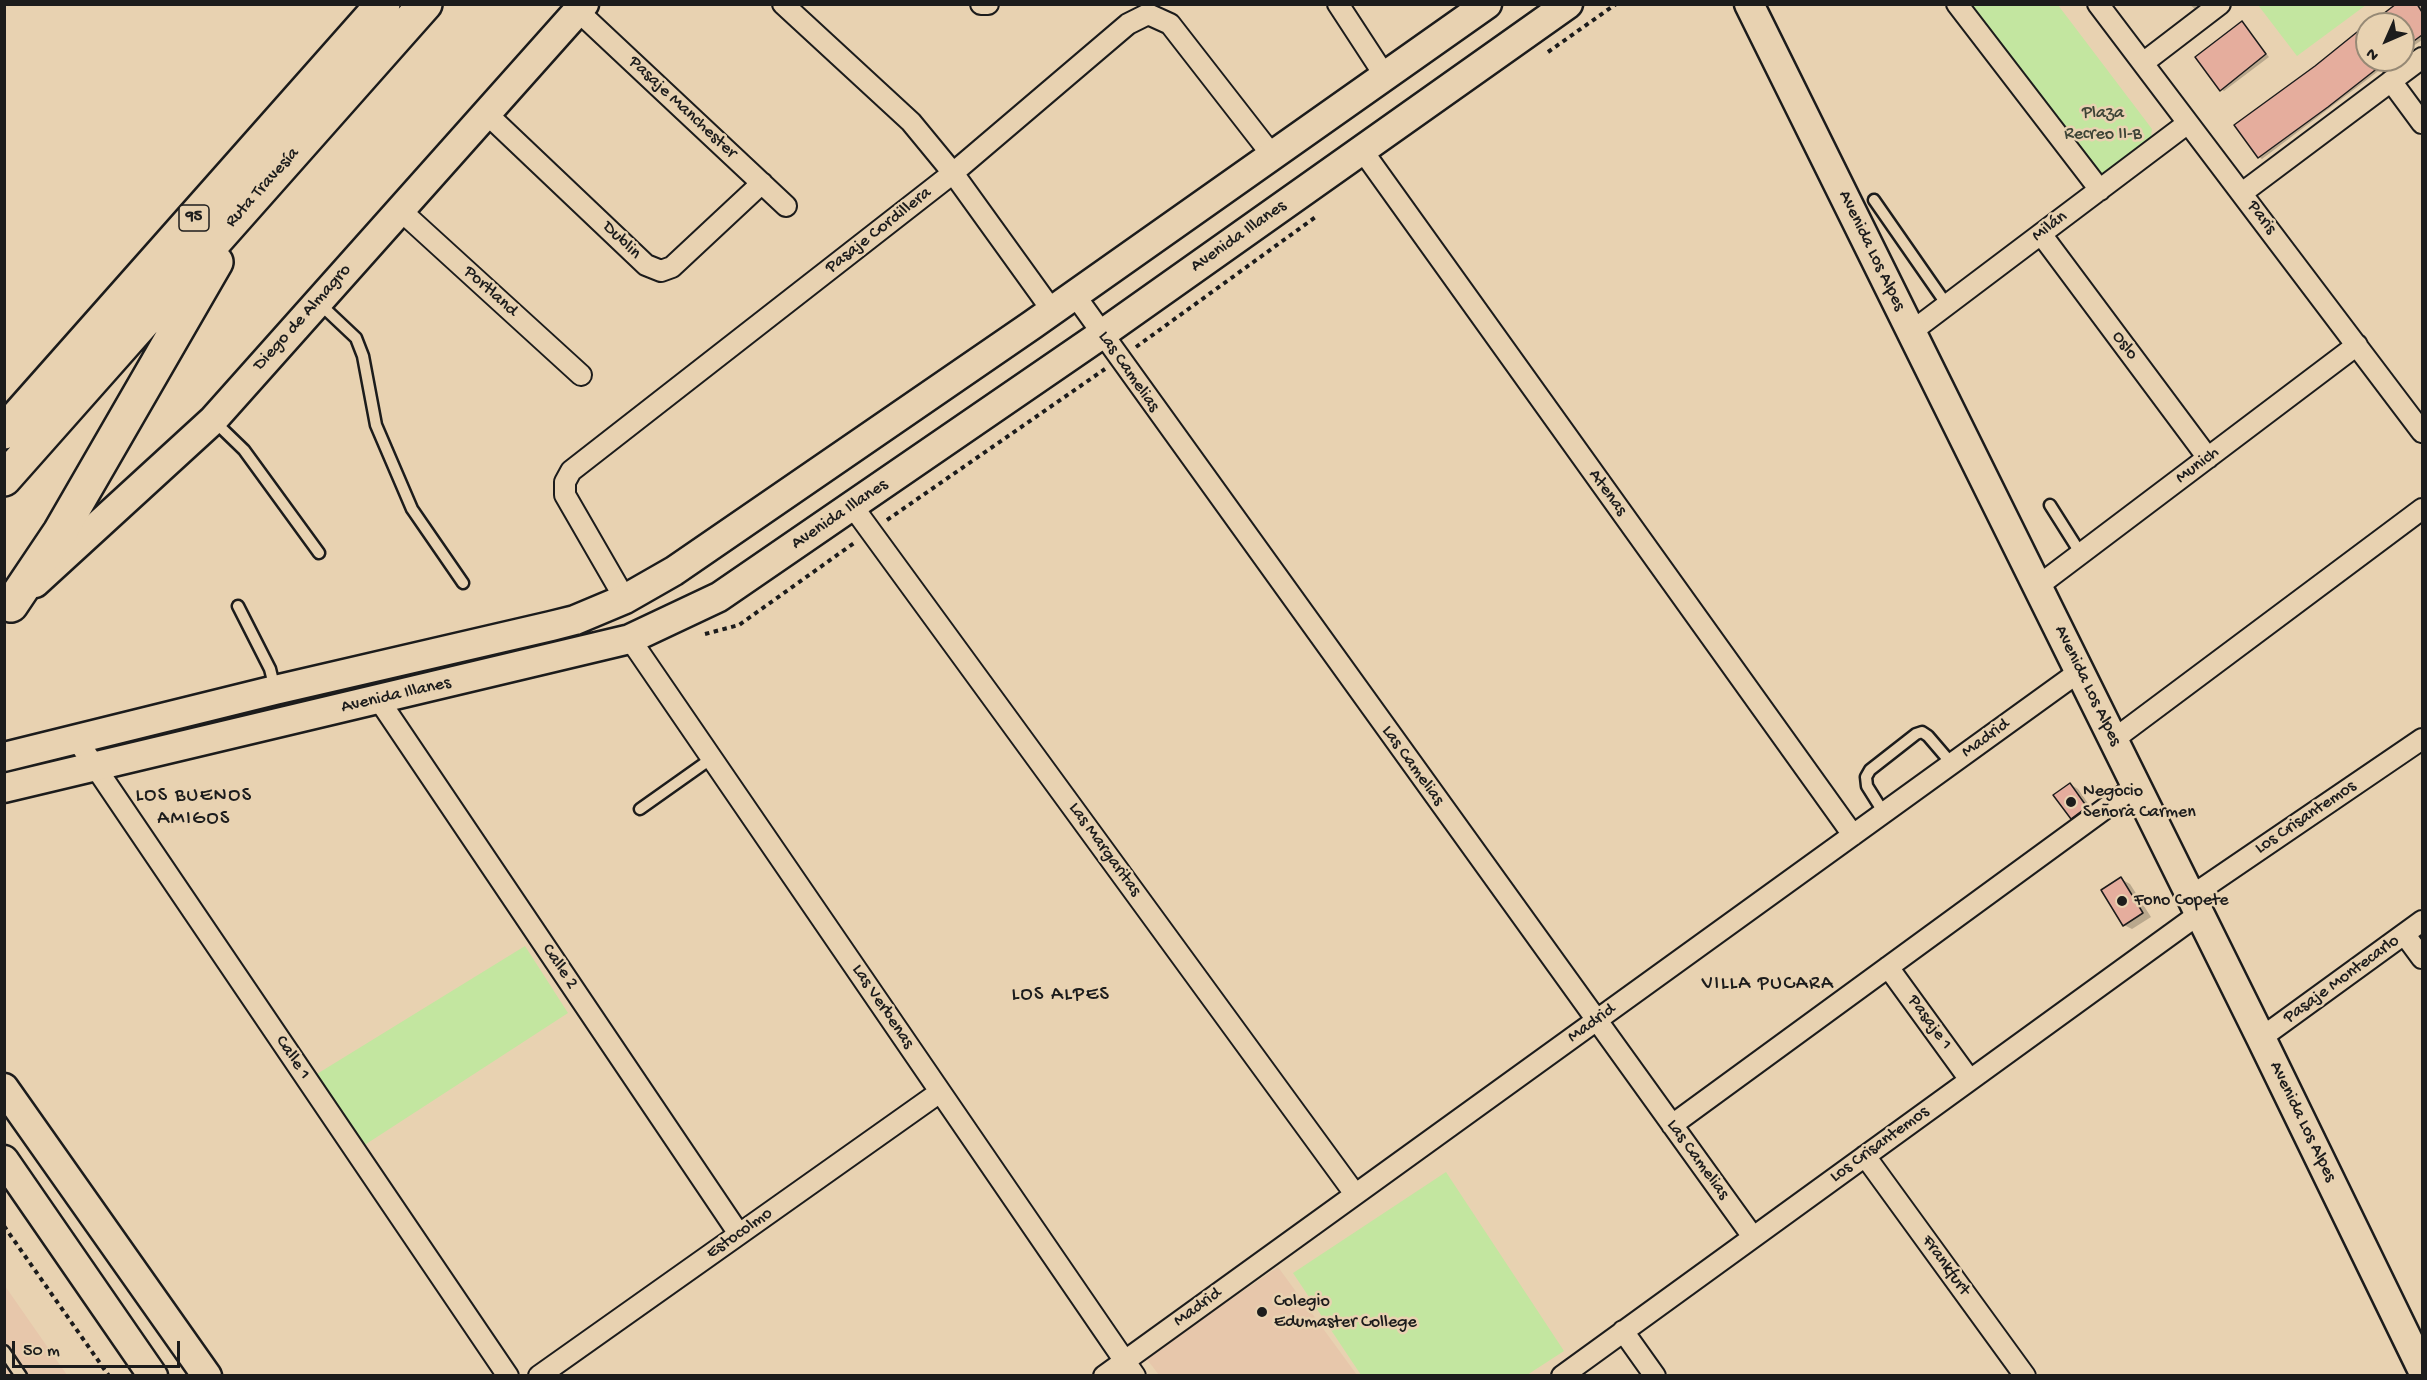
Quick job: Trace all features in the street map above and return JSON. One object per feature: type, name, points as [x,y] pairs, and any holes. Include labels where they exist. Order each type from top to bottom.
[{"type":"highway","name":"Ruta Travesía","points":[[4,432],[384,4]]},
{"type":"highway","name":"Ruta Travesía","points":[[4,479],[425,4]]},
{"type":"highway","points":[[8,609],[60,532],[216,262],[264,186]]},
{"type":"main road","name":"Avenida Illanes","points":[[4,757],[275,690],[575,620],[625,599],[683,565],[1487,4]]},
{"type":"main road","name":"Avenida Illanes","points":[[4,788],[630,639],[719,597],[1102,334],[1568,4]]},
{"type":"main road","name":"Avenida Los Alpes","points":[[1749,4],[2194,906],[2415,1332],[2422,1369]]},
{"type":"main road","name":"Diego de Almagro","points":[[8,609],[213,420],[581,8]]},
{"type":"main road","points":[[8,1102],[207,1376]]},
{"type":"main road","points":[[4,1160],[153,1376]]},
{"type":"street","name":"Las Camelias","points":[[783,4],[911,122],[1062,302],[1102,334],[1753,1237]]},
{"type":"street","points":[[981,4],[988,4]]},
{"type":"street","points":[[1338,4],[1385,76]]},
{"type":"street","points":[[1957,4],[2100,190]]},
{"type":"street","name":"Paris","points":[[2098,4],[2422,432]]},
{"type":"street","points":[[2143,63],[2220,4]]},
{"type":"street","name":"Pasaje Manchester","points":[[581,8],[786,206]]},
{"type":"street","name":"Pasaje Cordillera","points":[[625,599],[565,495],[565,482],[571,471],[953,173],[1128,24],[1148,14],[1170,24],[1272,155]]},
{"type":"street","points":[[2242,193],[2422,58]]},
{"type":"street","points":[[2391,81],[2422,123]]},
{"type":"street","name":"Dublin","points":[[487,114],[646,265],[661,271],[672,267],[762,183]]},
{"type":"street","name":"Milán","points":[[1911,332],[2188,123]]},
{"type":"street","name":"Atenas","points":[[1362,150],[1853,835]]},
{"type":"street","name":"Portland","points":[[399,210],[581,375]]},
{"type":"street","name":"Oslo","points":[[2041,234],[2208,458]]},
{"type":"street","name":"Munich","points":[[2038,586],[2357,345]]},
{"type":"street","name":"Las Margaritas","points":[[853,507],[1355,1194]]},
{"type":"street","points":[[2113,740],[2422,509]]},
{"type":"street","name":"Las Verbenas","points":[[630,639],[1130,1368]]},
{"type":"street","name":"Madrid","points":[[1104,1376],[1130,1368],[1355,1194],[2080,671]]},
{"type":"street","name":"Calle 2","points":[[379,700],[739,1234]]},
{"type":"street","name":"Los Crisantemos","points":[[1562,1376],[1970,1080],[2194,906],[2422,739]]},
{"type":"street","name":"Calle 1","points":[[76,740],[508,1376]]},
{"type":"street","points":[[1672,1125],[2136,786]]},
{"type":"street","name":"Pasaje Montecarlo","points":[[2261,1038],[2422,921]]},
{"type":"street","points":[[2405,934],[2422,958]]},
{"type":"street","name":"Pasaje 1","points":[[1888,967],[1970,1080]]},
{"type":"street","name":"Estocolmo","points":[[538,1376],[940,1092]]},
{"type":"street","name":"Frankfurt","points":[[1865,1156],[2025,1376]]},
{"type":"street","points":[[1623,1331],[1655,1376]]},
{"type":"lane","points":[[1874,200],[1947,305]]},
{"type":"lane","points":[[318,302],[356,338],[363,356],[376,425],[412,509],[462,583]]},
{"type":"lane","points":[[213,420],[244,450],[319,553]]},
{"type":"lane","points":[[2050,505],[2081,554]]},
{"type":"lane","points":[[238,606],[270,669],[275,690]]},
{"type":"lane","points":[[1884,813],[1867,786],[1866,777],[1870,770],[1916,734],[1922,732],[1928,736],[1952,764]]},
{"type":"lane","points":[[640,809],[712,758]]},
{"type":"lane","points":[[4,1351],[21,1376]]},
{"type":"path","points":[[4,1226],[109,1376]]},
{"type":"shaded area","name":"Colegio Edumaster College","points":[[1278,1267],[1357,1375],[1159,1375],[1146,1358]]},
{"type":"shaded area","points":[[5,1286],[67,1375],[5,1375]]},
{"type":"green space","name":"Plaza Recreo II-B","points":[[1971,5],[2058,5],[2152,129],[2150,144],[2106,177],[2095,175]]},
{"type":"green space","points":[[2258,5],[2366,5],[2355,12],[2297,56]]},
{"type":"green space","points":[[525,946],[568,1013],[360,1148],[312,1077]]},
{"type":"green space","points":[[1446,1172],[1564,1351],[1527,1375],[1361,1375],[1293,1273]]},
{"type":"building","points":[[2396,4],[2417,4],[2422,12],[2422,35],[2415,40],[2415,12],[2386,12]]},
{"type":"building","points":[[2242,21],[2266,54],[2220,91],[2195,57]]},
{"type":"building","points":[[2355,34],[2355,72],[2373,72],[2258,158],[2234,125]]},
{"type":"building","name":"Negocio Señora Carmen","points":[[2070,783],[2087,807],[2071,819],[2053,795]]},
{"type":"building","name":"Fono Copete","points":[[2121,877],[2143,913],[2123,926],[2101,890]]},
{"type":"place","name":"Negocio Señora Carmen","points":[[2071,802]]},
{"type":"place","name":"Fono Copete","points":[[2122,901]]},
{"type":"place","name":"Colegio Edumaster College","points":[[1262,1312]]},
{"type":"district","name":"LOS BUENOS AMIGOS","points":[[194,808]]},
{"type":"district","name":"VILLA PUCARA","points":[[1768,985]]},
{"type":"district","name":"LOS ALPES","points":[[1061,996]]}]
